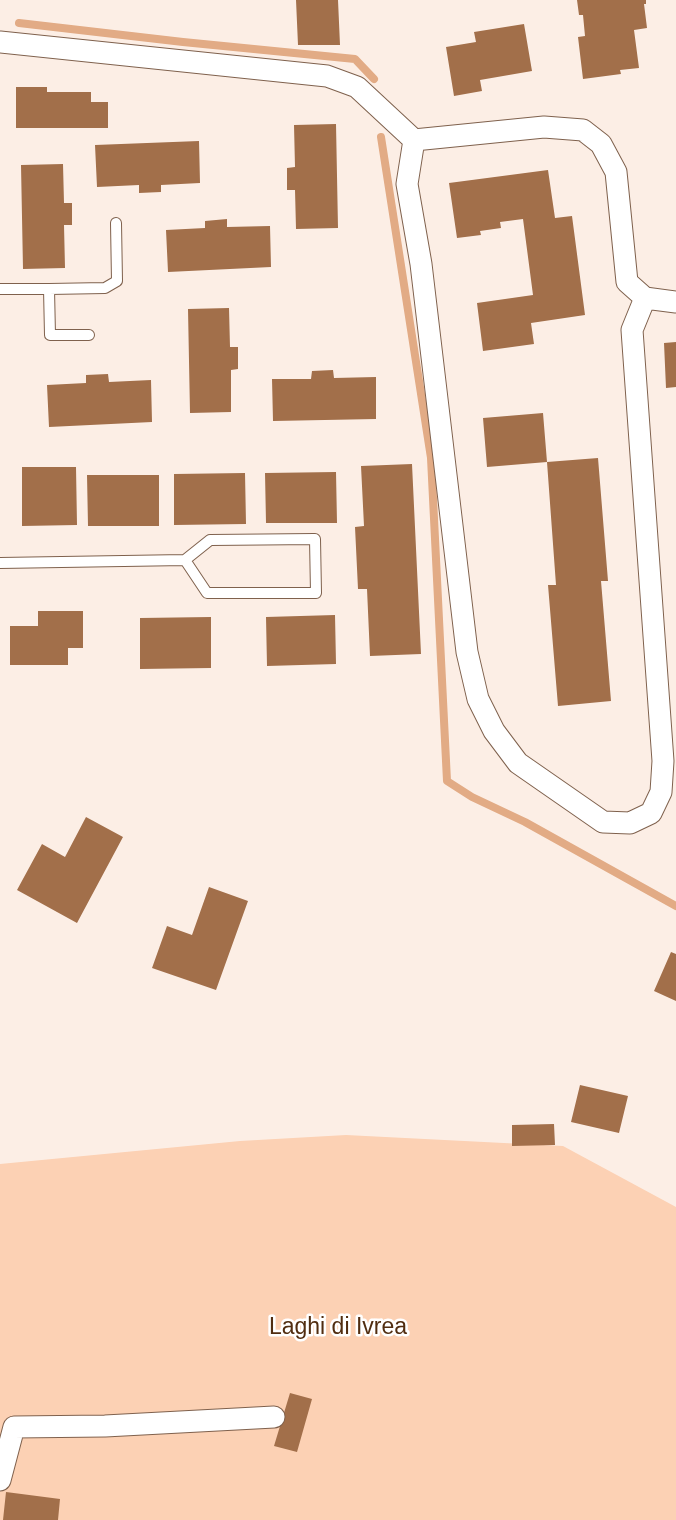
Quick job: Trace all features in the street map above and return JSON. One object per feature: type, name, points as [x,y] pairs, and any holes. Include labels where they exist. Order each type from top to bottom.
[{"type":"street","points":[[0,42],[327,76],[356,87],[414,140],[544,127],[583,130],[601,144],[616,172],[627,282],[645,298],[676,302]]},
{"type":"street","points":[[414,140],[407,184],[421,264],[467,652],[478,699],[494,731],[518,762],[603,822],[630,823],[651,813],[661,792],[663,761],[632,330],[645,298]]},
{"type":"street","points":[[0,1480],[14,1427],[104,1426],[274,1417]]},
{"type":"lane","points":[[0,289],[105,288],[117,281],[116,223]]},
{"type":"lane","points":[[49,289],[50,335],[89,335]]},
{"type":"lane","points":[[0,563],[185,560],[210,540],[315,539],[316,593],[207,593],[185,560]]},
{"type":"green space","name":"Laghi di Ivrea","points":[[346,1135],[563,1146],[676,1207],[676,1520],[0,1520],[0,1164],[240,1141]]},
{"type":"building","points":[[296,0],[338,0],[340,45],[298,45]]},
{"type":"building","points":[[577,0],[646,0],[644,4],[647,28],[634,30],[639,68],[620,70],[621,74],[583,79],[578,37],[585,36],[583,15],[579,15]]},
{"type":"building","points":[[524,24],[532,71],[480,80],[482,91],[454,96],[446,47],[476,42],[474,32]]},
{"type":"building","points":[[16,87],[47,87],[47,92],[91,92],[91,102],[108,102],[108,128],[16,128]]},
{"type":"building","points":[[336,124],[338,228],[296,229],[295,190],[287,190],[287,168],[295,167],[294,125]]},
{"type":"building","points":[[199,141],[200,183],[161,185],[161,192],[139,193],[139,185],[97,187],[95,145]]},
{"type":"building","points":[[63,164],[64,203],[72,203],[72,225],[64,225],[65,268],[23,269],[21,165]]},
{"type":"building","points":[[548,170],[555,218],[572,216],[585,315],[531,323],[534,344],[483,351],[477,303],[533,295],[523,219],[500,222],[501,228],[480,231],[481,235],[457,238],[449,183]]},
{"type":"building","points":[[227,219],[227,227],[270,226],[271,267],[168,272],[166,230],[205,228],[205,221]]},
{"type":"building","points":[[229,308],[230,347],[238,347],[238,369],[231,370],[231,412],[190,413],[188,309]]},
{"type":"building","points":[[676,342],[676,387],[666,388],[664,343]]},
{"type":"building","points":[[333,370],[334,378],[376,377],[376,419],[273,421],[272,379],[311,379],[312,371]]},
{"type":"building","points":[[108,374],[109,382],[151,380],[152,422],[49,427],[47,385],[86,383],[86,375]]},
{"type":"building","points":[[543,413],[547,462],[487,467],[483,418]]},
{"type":"building","points":[[598,458],[608,581],[601,581],[611,701],[558,706],[548,585],[556,585],[547,462]]},
{"type":"building","points":[[412,464],[421,654],[370,656],[367,589],[358,589],[355,527],[364,526],[361,466]]},
{"type":"building","points":[[22,467],[76,467],[77,525],[22,526]]},
{"type":"building","points":[[336,472],[337,523],[266,523],[265,473]]},
{"type":"building","points":[[245,473],[246,524],[174,525],[174,474]]},
{"type":"building","points":[[87,475],[159,475],[159,526],[88,526]]},
{"type":"building","points":[[38,611],[83,611],[83,648],[68,648],[68,665],[10,665],[10,626],[38,626]]},
{"type":"building","points":[[335,615],[336,664],[267,666],[266,617]]},
{"type":"building","points":[[211,617],[211,668],[140,669],[140,618]]},
{"type":"building","points":[[86,817],[123,837],[77,923],[17,890],[42,844],[65,857]]},
{"type":"building","points":[[209,887],[248,901],[216,990],[152,968],[167,926],[192,935]]},
{"type":"building","points":[[671,952],[676,954],[676,1001],[654,991]]},
{"type":"building","points":[[580,1085],[628,1096],[619,1133],[571,1122]]},
{"type":"building","points":[[554,1124],[555,1145],[512,1146],[512,1125]]},
{"type":"building","points":[[290,1393],[312,1399],[297,1452],[274,1446]]},
{"type":"building","points":[[6,1492],[60,1499],[58,1520],[3,1520]]},
{"type":"waterway","points":[[19,23],[355,59],[374,79]]},
{"type":"waterway","points":[[381,137],[431,458],[447,781],[676,906]]}]
